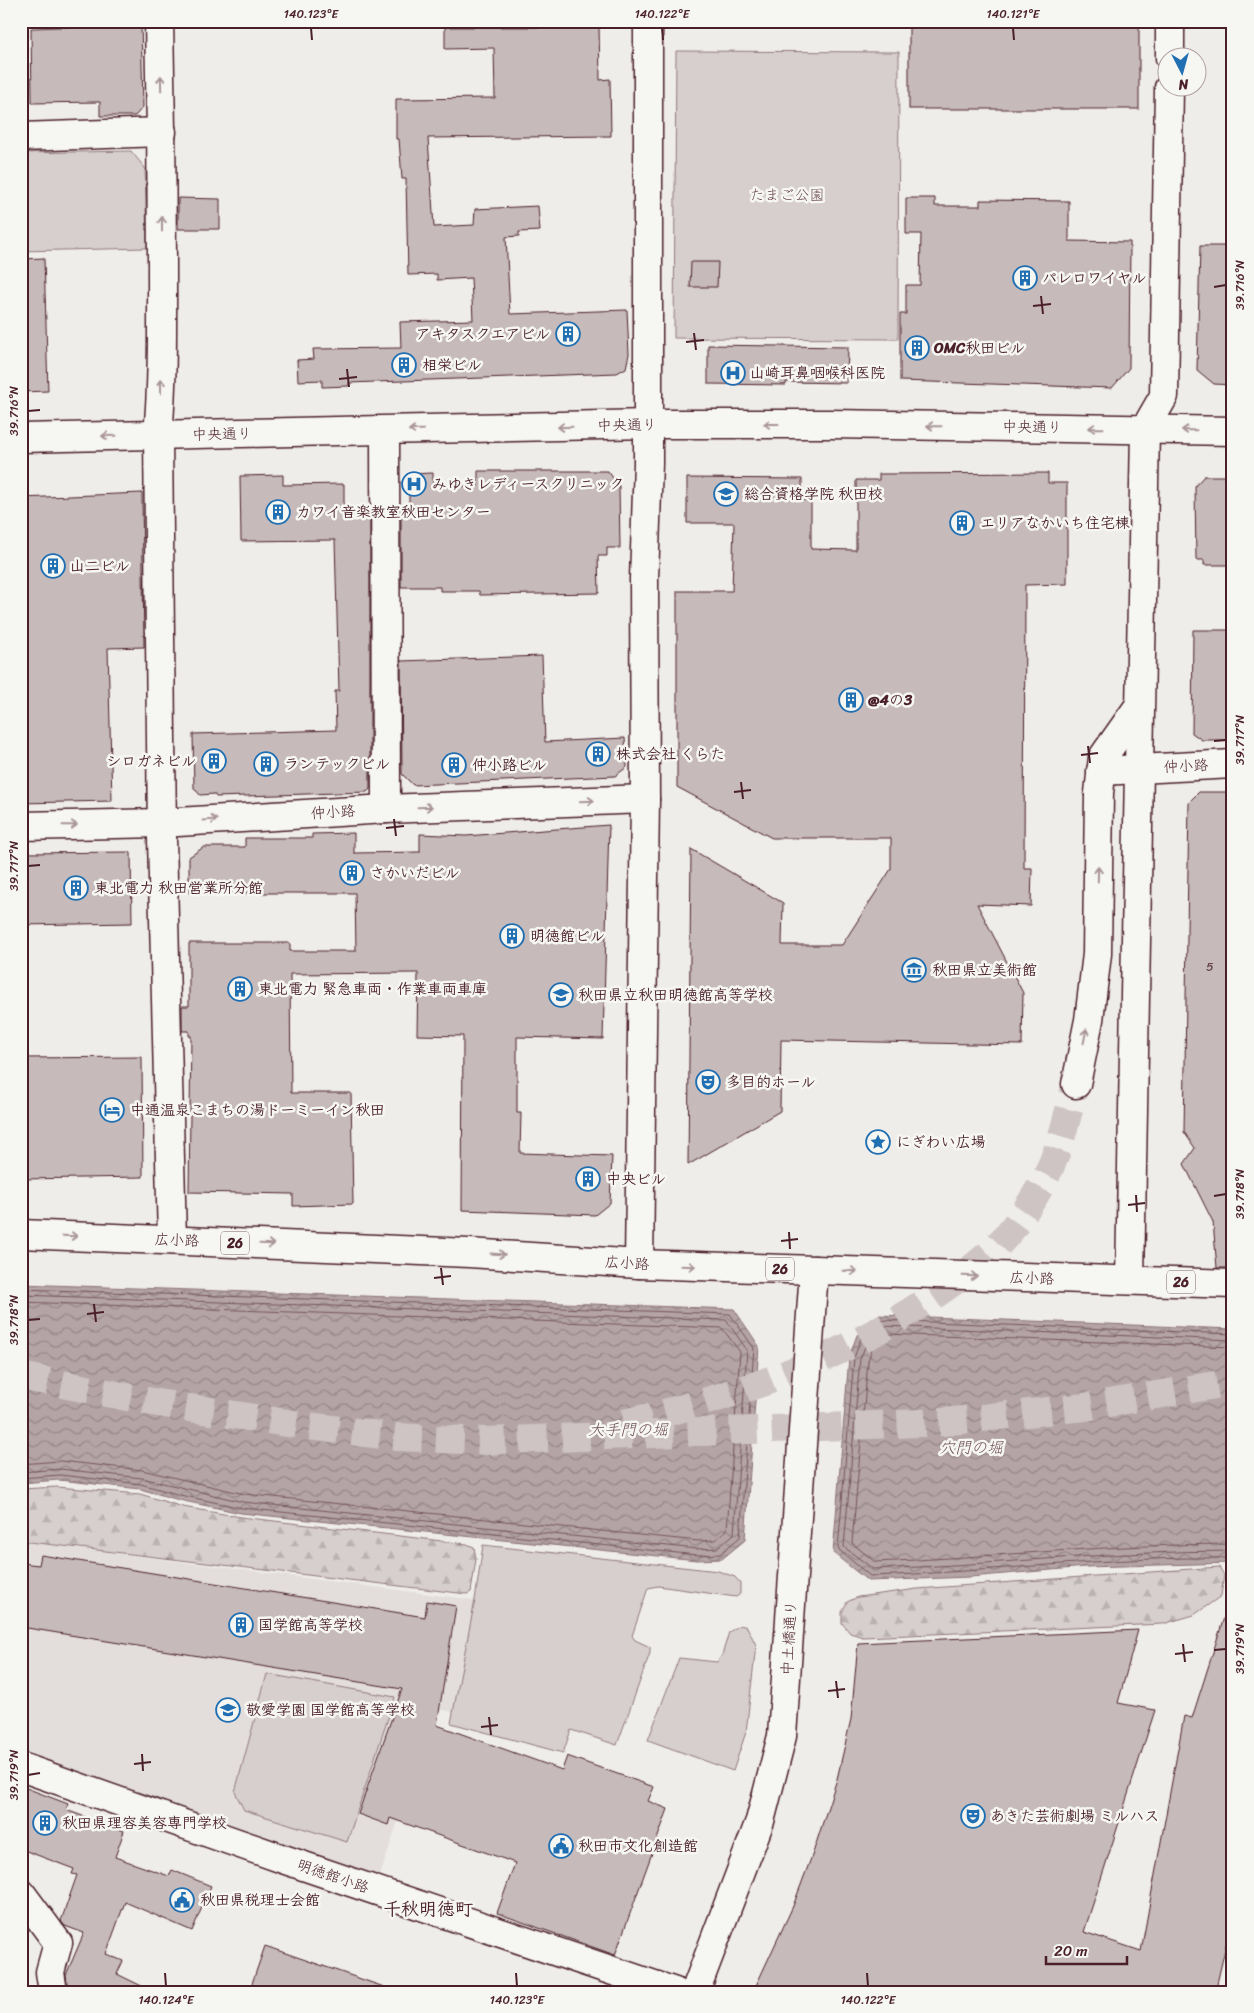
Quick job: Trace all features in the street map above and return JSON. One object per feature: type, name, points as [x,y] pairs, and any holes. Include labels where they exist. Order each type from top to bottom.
[{"type":"main road","points":[[159,21],[162,132],[161,399],[158,435],[162,823],[172,1240]]},
{"type":"main road","points":[[639,1264],[644,799],[644,579],[648,424],[648,21]]},
{"type":"main road","points":[[1170,21],[1170,48]]},
{"type":"main road","points":[[1130,1280],[1145,429],[1164,396],[1169,98]]},
{"type":"main road","points":[[21,137],[162,132]]},
{"type":"main road","name":"中央通り","points":[[21,438],[648,424],[1233,431]]},
{"type":"main road","points":[[385,431],[386,809]]},
{"type":"main road","points":[[1076,1084],[1088,1020],[1097,954],[1099,793],[1103,757],[1139,706]]},
{"type":"main road","name":"仲小路","points":[[1101,771],[1233,764]]},
{"type":"main road","name":"仲小路","points":[[21,826],[162,823],[386,809],[644,799]]},
{"type":"main road","name":"広小路","points":[[21,1234],[469,1252],[639,1264],[1233,1284]]},
{"type":"main road","name":"中土橋通り","points":[[695,1992],[760,1821],[782,1736],[814,1270]]},
{"type":"main road","name":"明徳館小路","points":[[21,1767],[286,1860],[675,1992]]},
{"type":"main road","points":[[21,1894],[58,1943],[50,1972],[53,1992]]},
{"type":"shaded area","name":"敬愛学園 国学館高等学校","points":[[21,1541],[475,1600],[455,1712],[435,1709],[379,1879],[21,1754]]},
{"type":"green space","name":"たまご公園","points":[[676,51],[899,52],[898,339],[674,338]]},
{"type":"green space","points":[[131,151],[145,168],[147,248],[21,251],[21,153]]},
{"type":"green space","points":[[57,1487],[140,1494],[183,1507],[241,1517],[467,1544],[474,1547],[476,1559],[471,1592],[467,1594],[21,1541],[21,1489]]},
{"type":"green space","points":[[483,1545],[718,1571],[735,1577],[740,1583],[740,1594],[736,1597],[658,1586],[648,1588],[632,1636],[635,1640],[650,1647],[650,1653],[617,1745],[571,1730],[563,1753],[451,1723],[475,1600]]},
{"type":"green space","points":[[1219,1567],[1224,1575],[1221,1596],[1194,1615],[1163,1624],[863,1637],[850,1633],[842,1623],[842,1612],[847,1602],[858,1597],[917,1589]]},
{"type":"green space","points":[[740,1625],[747,1627],[756,1645],[746,1732],[733,1771],[648,1740],[679,1658],[717,1662],[722,1655],[729,1632]]},
{"type":"green space","points":[[267,1674],[395,1697],[347,1842],[244,1810],[235,1792]]},
{"type":"water","name":"大手門の堀","points":[[21,1284],[734,1309],[759,1346],[745,1540],[722,1559],[697,1560],[241,1513],[179,1500],[140,1489],[59,1480],[21,1483]]},
{"type":"water","name":"穴門の堀","points":[[878,1315],[1233,1329],[1233,1563],[1086,1567],[970,1577],[868,1581],[833,1553],[849,1357],[857,1335]]},
{"type":"building","points":[[909,21],[1139,21],[1139,109],[909,109]]},
{"type":"building","points":[[95,22],[141,22],[143,107],[135,116],[100,116],[100,102],[32,103],[31,28],[95,26]]},
{"type":"building","points":[[599,24],[600,80],[610,79],[611,136],[428,138],[434,227],[474,225],[475,209],[538,206],[540,231],[519,232],[519,236],[506,237],[510,314],[627,310],[629,354],[626,368],[617,373],[349,383],[349,386],[322,387],[322,380],[298,381],[297,360],[314,359],[313,349],[401,348],[400,322],[473,320],[471,278],[437,280],[437,274],[408,275],[406,179],[402,179],[399,139],[396,139],[396,99],[495,98],[494,48],[445,49],[445,27],[571,27]]},
{"type":"building","points":[[178,198],[220,199],[220,229],[178,229]]},
{"type":"building","points":[[906,198],[935,198],[935,206],[980,206],[980,200],[1069,201],[1069,241],[1130,242],[1129,368],[1112,388],[900,381],[900,314],[906,314],[906,285],[920,285],[921,234],[906,234]]},
{"type":"building","points":[[1200,246],[1233,246],[1233,385],[1214,384],[1197,370]]},
{"type":"building","points":[[44,258],[48,391],[21,392],[21,259]]},
{"type":"building","points":[[691,262],[718,262],[717,287],[690,287]]},
{"type":"building","points":[[708,345],[848,347],[847,383],[786,382],[786,385],[708,384]]},
{"type":"building","points":[[478,471],[608,471],[619,486],[620,548],[607,548],[607,556],[598,556],[599,593],[480,595],[479,591],[440,591],[440,587],[401,587],[401,511],[409,511],[409,474],[433,473],[433,486],[478,486]]},
{"type":"building","points":[[1048,473],[1048,483],[1067,483],[1067,584],[1025,585],[1024,868],[1032,868],[1031,906],[977,904],[1023,993],[1022,1045],[781,1040],[780,1111],[688,1165],[691,849],[783,903],[782,945],[842,945],[891,869],[891,838],[772,838],[677,787],[677,591],[732,591],[734,523],[687,523],[687,478],[802,479],[802,500],[811,500],[811,549],[856,550],[856,480],[879,480],[879,474]]},
{"type":"building","points":[[283,475],[283,485],[344,484],[344,512],[370,512],[370,789],[367,792],[216,797],[214,794],[200,795],[194,788],[193,734],[336,730],[335,691],[339,691],[335,540],[241,541],[240,476]]},
{"type":"building","points":[[1204,476],[1233,476],[1233,565],[1204,565],[1204,560],[1196,560],[1195,486]]},
{"type":"building","points":[[142,493],[144,647],[108,648],[112,801],[21,803],[21,498]]},
{"type":"building","points":[[1193,630],[1233,630],[1233,740],[1202,740],[1192,733]]},
{"type":"building","points":[[542,656],[545,742],[625,738],[627,767],[615,776],[413,785],[402,774],[401,661]]},
{"type":"building","points":[[1199,792],[1233,792],[1233,1268],[1217,1268],[1213,1222],[1184,1164],[1195,1148],[1184,1132],[1189,802]]},
{"type":"building","points":[[609,825],[603,1039],[517,1037],[517,1113],[521,1113],[520,1153],[612,1156],[610,1203],[595,1215],[462,1210],[463,1036],[417,1035],[418,973],[290,974],[291,1093],[351,1093],[353,1204],[293,1206],[293,1194],[189,1192],[191,1036],[189,1036],[189,1031],[182,1031],[182,1006],[189,1006],[189,943],[290,943],[290,951],[356,951],[355,893],[189,893],[189,857],[204,847],[245,847],[245,838],[312,838],[312,834],[354,833],[354,853],[420,852],[420,834],[466,836]]},
{"type":"building","name":"東北電力 秋田営業所分館","points":[[131,852],[132,923],[21,925],[21,853]]},
{"type":"building","name":"中通温泉こまちの湯ドーミーイン秋田","points":[[142,1057],[143,1177],[21,1179],[21,1058]]},
{"type":"building","points":[[41,1555],[425,1617],[427,1601],[456,1606],[437,1725],[562,1770],[567,1756],[654,1787],[648,1801],[668,1809],[615,1955],[497,1913],[515,1863],[390,1818],[388,1825],[358,1814],[402,1689],[21,1627],[21,1563],[39,1565]]},
{"type":"building","name":"あきた芸術劇場 ミルハス","points":[[1228,1605],[1233,1605],[1233,1915],[1215,1992],[753,1992],[793,1906],[813,1853],[837,1779],[851,1719],[858,1643],[1138,1630],[1118,1703],[1155,1710],[1084,1932],[1141,1951],[1184,1716],[1192,1718]]},
{"type":"building","points":[[21,1786],[68,1804],[66,1810],[124,1831],[115,1857],[169,1876],[172,1870],[211,1886],[192,1931],[125,1902],[106,1954],[123,1961],[117,1974],[154,1992],[68,1992],[66,1975],[84,1933],[65,1926],[61,1921],[77,1875],[72,1874],[74,1869],[21,1849]]},
{"type":"building","points":[[265,1946],[387,1988],[386,1992],[249,1992]]},
{"type":"tunnel","points":[[624,1423],[709,1401],[790,1372],[868,1336],[942,1290],[991,1252],[1021,1217],[1051,1165],[1064,1129],[1076,1084]]},
{"type":"tunnel","points":[[21,1376],[158,1403],[300,1425],[397,1437],[485,1441],[943,1422],[1085,1407],[1233,1382]]},
{"type":"place","name":"パレロワイヤル","points":[[1025,278]]},
{"type":"place","name":"アキタスクエアビル","points":[[568,334]]},
{"type":"place","name":"OMC秋田ビル","points":[[917,348]]},
{"type":"place","name":"相栄ビル","points":[[404,365]]},
{"type":"place","name":"山崎耳鼻咽喉科医院","points":[[733,373]]},
{"type":"place","name":"みゆきレディースクリニック","points":[[414,484]]},
{"type":"place","name":"総合資格学院 秋田校","points":[[726,494]]},
{"type":"place","name":"カワイ音楽教室秋田センター","points":[[278,512]]},
{"type":"place","name":"エリアなかいち住宅棟","points":[[962,523]]},
{"type":"place","name":"山二ビル","points":[[53,566]]},
{"type":"place","name":"@4の3","points":[[851,700]]},
{"type":"place","name":"株式会社 くらた","points":[[598,754]]},
{"type":"place","name":"シロガネビル","points":[[214,761]]},
{"type":"place","name":"ランテックビル","points":[[266,764]]},
{"type":"place","name":"仲小路ビル","points":[[454,765]]},
{"type":"place","name":"さかいだビル","points":[[352,873]]},
{"type":"place","name":"東北電力 秋田営業所分館","points":[[76,888]]},
{"type":"place","name":"明徳館ビル","points":[[512,936]]},
{"type":"place","name":"秋田県立美術館","points":[[914,970]]},
{"type":"place","name":"東北電力 緊急車両・作業車両車庫","points":[[240,989]]},
{"type":"place","name":"秋田県立秋田明徳館高等学校","points":[[561,995]]},
{"type":"place","name":"多目的ホール","points":[[708,1082]]},
{"type":"place","name":"中通温泉こまちの湯ドーミーイン秋田","points":[[112,1110]]},
{"type":"place","name":"にぎわい広場","points":[[878,1142]]},
{"type":"place","name":"中央ビル","points":[[588,1179]]},
{"type":"place","name":"国学館高等学校","points":[[241,1625]]},
{"type":"place","name":"敬愛学園 国学館高等学校","points":[[228,1710]]},
{"type":"place","name":"あきた芸術劇場 ミルハス","points":[[973,1816]]},
{"type":"place","name":"秋田県理容美容専門学校","points":[[45,1823]]},
{"type":"place","name":"秋田市文化創造館","points":[[561,1846]]},
{"type":"place","name":"秋田県税理士会館","points":[[182,1900]]},
{"type":"district","name":"千秋明徳町","points":[[428,1909]]}]
